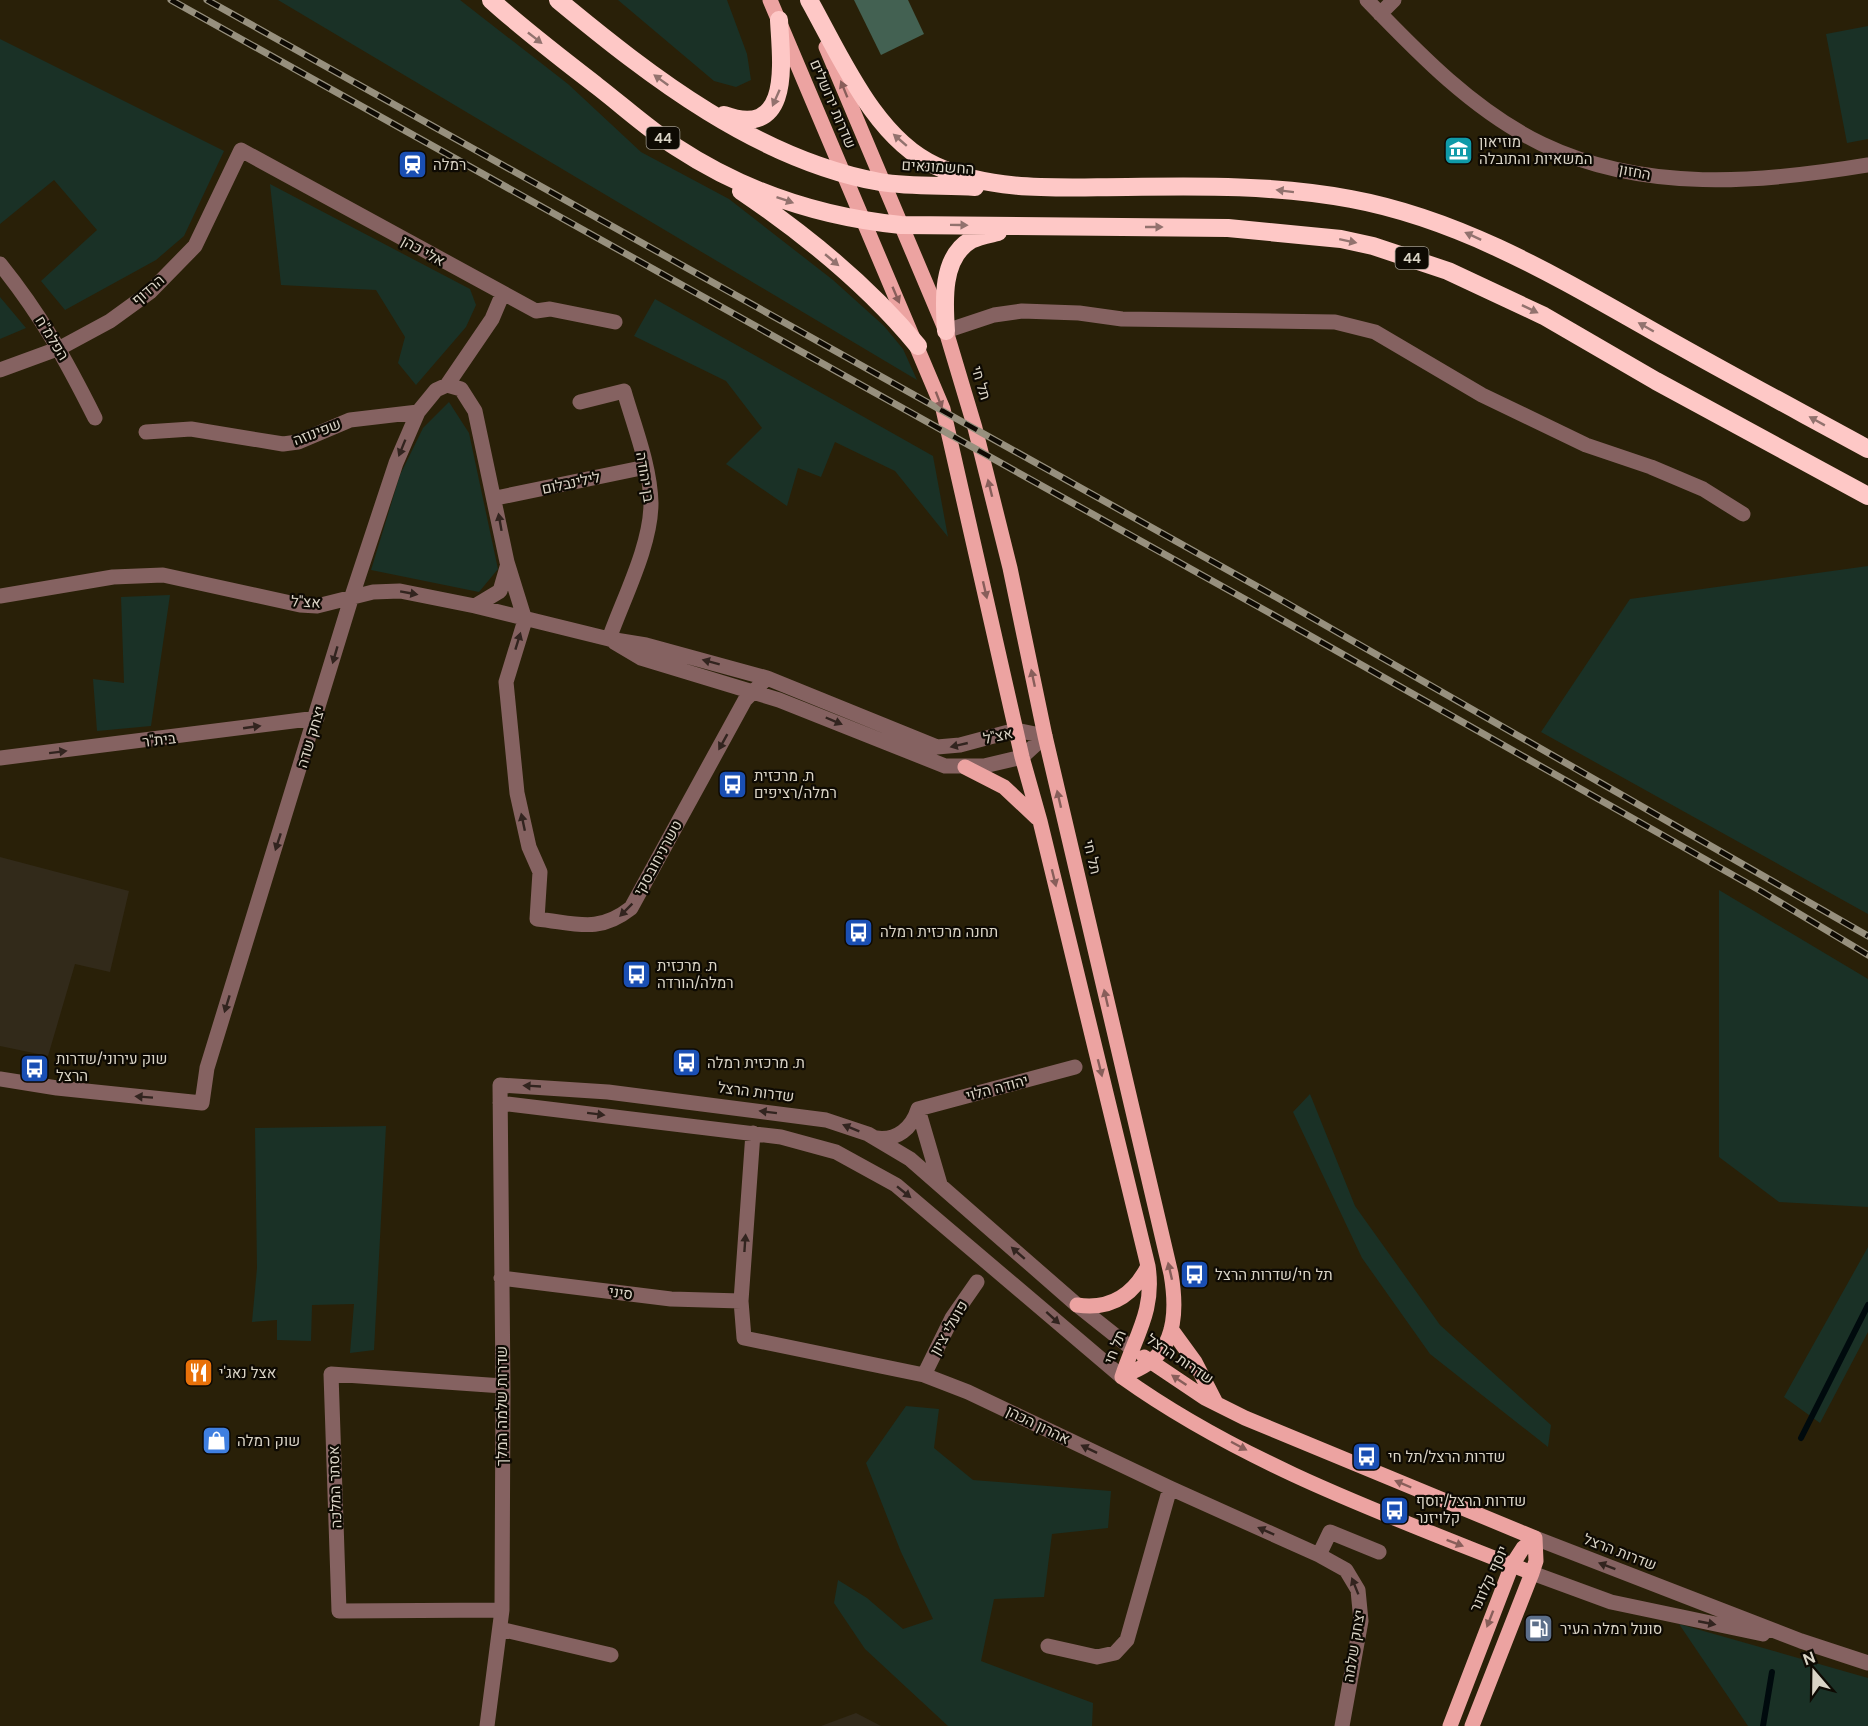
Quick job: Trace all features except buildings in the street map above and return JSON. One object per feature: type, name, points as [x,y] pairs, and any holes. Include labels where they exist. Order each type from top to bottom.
[{"type":"highway","name":"44","points":[[490,0],[683,151],[736,181],[771,195],[816,211],[865,221],[901,225],[1228,228],[1341,239],[1448,271],[1544,316],[1656,381],[1868,496]]},
{"type":"highway","name":"החשמונאים","points":[[558,0],[720,121],[843,174],[882,182],[1031,188]]},
{"type":"highway","points":[[807,0],[870,106],[888,129],[912,151],[933,165],[963,177],[1031,188],[1230,186],[1348,198],[1407,213],[1464,231],[1564,279],[1677,345],[1868,448]]},
{"type":"highway","points":[[693,103],[747,120],[761,116],[771,108],[783,80],[779,20]]},
{"type":"highway","points":[[683,151],[773,213],[822,251],[893,316],[918,346]]},
{"type":"highway","points":[[946,331],[946,284],[955,257],[970,240],[997,232],[1045,227]]},
{"type":"main road","name":"שדרות ירושלים","points":[[770,0],[865,221]]},
{"type":"main road","name":"שדרות ירושלים","points":[[807,0],[882,182]]},
{"type":"main road","name":"תל חי","points":[[882,182],[946,331],[975,428],[1010,568],[1045,736],[1171,1274],[1174,1293],[1171,1329],[1161,1351],[1151,1361],[1122,1377]]},
{"type":"main road","name":"תל חי","points":[[865,221],[943,410],[1022,757],[1040,821],[1148,1266],[1150,1298],[1143,1326],[1131,1348],[1122,1377]]},
{"type":"main road","points":[[964,767],[1004,788],[1020,800],[1040,821]]},
{"type":"main road","points":[[1077,1305],[1105,1306],[1119,1300],[1137,1284],[1148,1266]]},
{"type":"main road","points":[[1171,1329],[1195,1362],[1217,1404]]},
{"type":"main road","name":"שדרות הרצל","points":[[1131,1348],[1217,1404],[1284,1435],[1535,1538]]},
{"type":"main road","name":"שדרות הרצל","points":[[1122,1377],[1187,1419],[1267,1461],[1380,1514],[1532,1573]]},
{"type":"main road","points":[[1472,1726],[1532,1573],[1536,1561],[1535,1538]]},
{"type":"main road","name":"יוסף קלוזנר","points":[[1450,1726],[1512,1565],[1523,1548],[1535,1538]]},
{"type":"street","name":"החזון","points":[[1367,0],[1415,50],[1461,89],[1542,144],[1585,160],[1636,175],[1737,180],[1797,177],[1868,165]]},
{"type":"street","points":[[1380,14],[1394,0]]},
{"type":"street","name":"אלי כהן","points":[[240,150],[536,311],[550,309],[615,322]]},
{"type":"street","name":"הרדוף","points":[[0,370],[60,348],[110,321],[150,292],[195,246],[240,150]]},
{"type":"street","name":"הפלמ\"ח","points":[[0,264],[22,291],[60,348],[95,418]]},
{"type":"street","points":[[503,293],[492,319],[463,362],[454,387],[474,411],[496,498],[507,562],[525,620]]},
{"type":"street","points":[[946,331],[994,315],[1022,311],[1079,313],[1122,319],[1335,322],[1375,332],[1482,395],[1586,445],[1651,466],[1703,489],[1743,514]]},
{"type":"street","name":"יצחק שדה","points":[[0,1078],[57,1088],[202,1103],[207,1068],[317,718],[351,599],[396,463],[418,412],[436,390],[454,387]]},
{"type":"street","name":"בן יהודה","points":[[580,402],[624,391],[646,467],[651,503],[646,535],[609,639]]},
{"type":"street","name":"שפינוזה","points":[[146,432],[191,429],[283,444],[298,442],[350,420],[418,412]]},
{"type":"street","name":"לילינבלום","points":[[496,498],[646,467]]},
{"type":"street","points":[[475,606],[500,591],[505,579],[507,562]]},
{"type":"street","name":"אצ\"ל","points":[[0,596],[113,577],[163,575],[300,605],[317,606],[373,592],[400,591],[475,606],[609,639],[646,645],[767,678],[937,747],[960,745],[1016,730],[1045,736]]},
{"type":"street","name":"טשרניחובסקי","points":[[525,620],[506,681],[517,793],[529,847],[540,873],[537,919],[599,926],[614,921],[631,908],[752,691],[767,678]]},
{"type":"street","name":"אצ\"ל","points":[[609,639],[641,658],[801,708],[926,760],[964,767],[984,766],[1022,757],[1045,736]]},
{"type":"street","name":"בית\"ר","points":[[0,759],[317,718]]},
{"type":"street","name":"יהודה הלוי","points":[[918,1109],[1075,1067]]},
{"type":"street","name":"שדרות שלמה המלך","points":[[487,1726],[502,1610],[503,1386],[500,1085]]},
{"type":"street","name":"שדרות הרצל","points":[[500,1085],[598,1091],[799,1116],[844,1124],[875,1138],[910,1159],[1077,1305],[1131,1348]]},
{"type":"street","name":"שדרות הרצל","points":[[500,1103],[753,1133],[816,1146],[876,1172],[954,1232],[1122,1377]]},
{"type":"street","points":[[875,1138],[892,1138],[901,1133],[912,1122],[918,1109]]},
{"type":"street","points":[[918,1109],[940,1185]]},
{"type":"street","points":[[741,1301],[753,1133]]},
{"type":"street","name":"סיני","points":[[501,1278],[671,1299],[741,1301]]},
{"type":"street","name":"פועלי ציון","points":[[924,1375],[952,1318],[977,1282]]},
{"type":"street","name":"אהרון הכהן","points":[[741,1301],[744,1338],[924,1375],[969,1392],[1170,1488],[1319,1555]]},
{"type":"street","name":"אסתר המלכה","points":[[502,1610],[339,1611],[331,1374],[503,1386]]},
{"type":"street","points":[[1048,1646],[1097,1657],[1116,1653],[1127,1640],[1170,1488]]},
{"type":"street","points":[[1319,1555],[1330,1532],[1379,1552]]},
{"type":"street","name":"שדרות הרצל","points":[[1535,1538],[1801,1641],[1868,1663]]},
{"type":"street","name":"יצחק שלמה","points":[[1319,1555],[1346,1570],[1353,1580],[1360,1604],[1360,1621],[1342,1726]]},
{"type":"street","name":"שדרות הרצל","points":[[1532,1573],[1602,1598],[1649,1611],[1801,1641]]},
{"type":"street","points":[[500,1629],[611,1654]]},
{"type":"shaded area","points":[[0,857],[129,891],[110,972],[75,964],[48,1056],[0,1046]]},
{"type":"shaded area","points":[[856,1713],[881,1726],[821,1726]]},
{"type":"green space","points":[[278,0],[460,0],[568,84],[641,152],[729,199],[833,280],[884,326],[903,349],[917,380]]},
{"type":"green space","points":[[618,0],[727,0],[747,54],[751,80],[736,87],[714,81]]},
{"type":"green space","points":[[854,0],[908,0],[924,34],[881,55]]},
{"type":"green space","points":[[1868,26],[1868,139],[1847,143],[1826,34]]},
{"type":"green space","points":[[0,39],[224,151],[184,236],[156,260],[65,310],[41,281],[97,230],[54,180],[0,224]]},
{"type":"green space","points":[[270,184],[470,289],[476,305],[466,327],[416,385],[398,363],[405,337],[376,290],[281,285]]},
{"type":"green space","points":[[0,297],[26,328],[0,339]]},
{"type":"green space","points":[[655,299],[933,456],[948,537],[895,471],[835,442],[821,477],[798,468],[787,506],[726,464],[762,428],[726,381],[634,336]]},
{"type":"green space","points":[[449,402],[469,433],[498,569],[479,592],[371,570],[400,475],[423,428]]},
{"type":"green space","points":[[1868,566],[1868,914],[1541,732],[1630,599]]},
{"type":"green space","points":[[170,595],[151,726],[97,731],[93,679],[124,683],[121,597]]},
{"type":"green space","points":[[1719,890],[1868,979],[1868,1207],[1779,1202],[1719,1157]]},
{"type":"green space","points":[[1310,1094],[1355,1206],[1440,1325],[1551,1425],[1548,1447],[1430,1354],[1362,1258],[1293,1112]]},
{"type":"green space","points":[[386,1126],[374,1350],[350,1353],[354,1304],[312,1305],[311,1341],[277,1340],[277,1320],[252,1322],[257,1268],[255,1128]]},
{"type":"green space","points":[[1868,1247],[1868,1332],[1820,1423],[1784,1397]]},
{"type":"green space","points":[[906,1406],[939,1409],[934,1448],[973,1480],[1111,1491],[1108,1528],[1052,1534],[1044,1597],[994,1599],[981,1661],[1093,1703],[1092,1726],[948,1726],[865,1649],[834,1603],[838,1580],[867,1598],[903,1629],[933,1619],[901,1552],[866,1463]]},
{"type":"green space","points":[[1679,1624],[1868,1678],[1868,1726],[1748,1726]]},
{"type":"waterway","points":[[1801,1438],[1868,1305]]},
{"type":"waterway","points":[[1763,1726],[1772,1672]]},
{"type":"railway","points":[[171,0],[1268,612],[1761,891],[1868,955]]},
{"type":"railway","points":[[207,0],[1276,597],[1868,936]]},
{"type":"place","name":"מוזיאון המשאיות והתובלה","points":[[1458,151]]},
{"type":"place","name":"רמלה","points":[[412,165]]},
{"type":"place","name":"ת. מרכזית רמלה/רציפים","points":[[733,785]]},
{"type":"place","name":"תחנה מרכזית רמלה","points":[[859,932]]},
{"type":"place","name":"ת. מרכזית רמלה/הורדה","points":[[636,975]]},
{"type":"place","name":"ת. מרכזית רמלה","points":[[686,1063]]},
{"type":"place","name":"שוק עירוני/שדרות הרצל","points":[[35,1068]]},
{"type":"place","name":"תל חי/שדרות הרצל","points":[[1194,1275]]},
{"type":"place","name":"אצל נאג'י","points":[[198,1373]]},
{"type":"place","name":"שוק רמלה","points":[[216,1441]]},
{"type":"place","name":"שדרות הרצל/תל חי","points":[[1367,1457]]},
{"type":"place","name":"שדרות הרצל/יוסף קלויזנר","points":[[1395,1510]]},
{"type":"place","name":"סונול רמלה העיר","points":[[1539,1629]]}]
